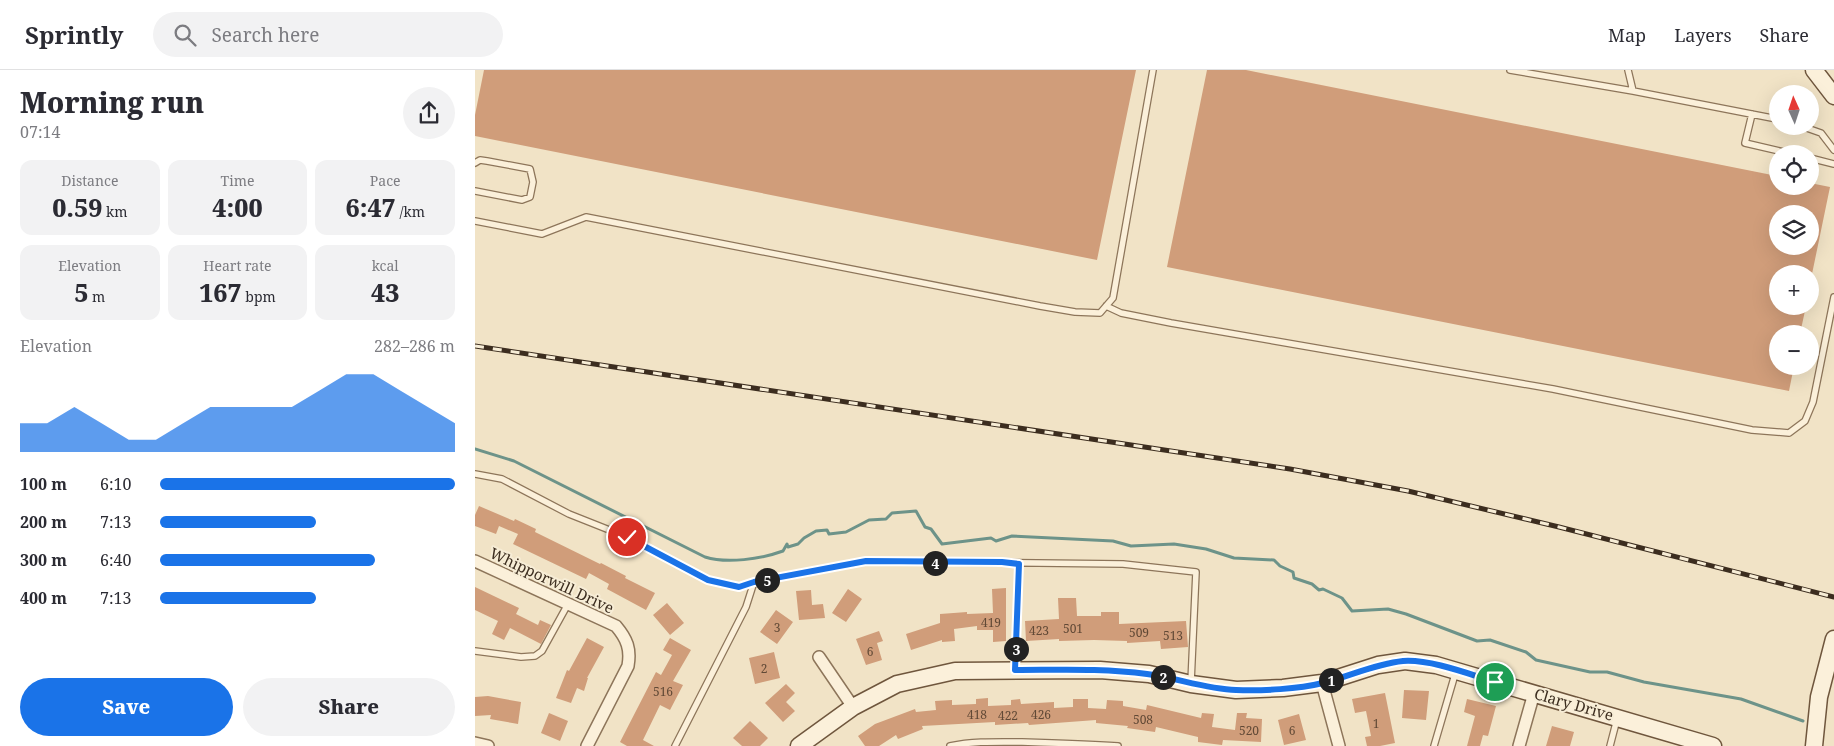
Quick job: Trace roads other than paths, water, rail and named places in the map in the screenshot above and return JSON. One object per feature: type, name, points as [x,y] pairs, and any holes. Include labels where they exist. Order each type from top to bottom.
[{"type":"street","points":[[1814,70],[1834,96]]},
{"type":"street","name":"Whipporwill Drive","points":[[475,560],[616,626],[628,643],[628,666],[587,746]]},
{"type":"street","points":[[1814,746],[1819,697],[1834,639]]},
{"type":"street","points":[[819,657],[853,707]]},
{"type":"street","name":"Clary Drive","points":[[799,746],[853,707],[897,684],[955,671],[1110,670],[1149,674],[1191,684],[1236,690],[1283,688],[1322,683],[1378,665],[1405,661],[1436,665],[1618,717],[1707,745]]},
{"type":"street","points":[[1322,683],[1339,746]]},
{"type":"street","points":[[1519,746],[1535,693]]},
{"type":"street","points":[[475,744],[488,746]]},
{"type":"lane","points":[[475,221],[542,234],[586,217],[1041,306],[1075,312],[1100,313],[1113,298],[1153,70]]},
{"type":"lane","points":[[1510,70],[1769,117]]},
{"type":"lane","points":[[1627,70],[1633,91]]},
{"type":"lane","points":[[1752,114],[1745,143],[1769,149]]},
{"type":"lane","points":[[1819,132],[1834,150]]},
{"type":"lane","points":[[475,163],[480,160],[530,170],[533,182],[530,197],[522,200],[475,191]]},
{"type":"lane","points":[[1819,160],[1834,164]]},
{"type":"lane","points":[[1106,306],[1121,313],[1171,323],[1553,389],[1752,430],[1789,433],[1805,421],[1813,402],[1834,297]]},
{"type":"lane","points":[[475,474],[502,479],[569,514],[627,537],[708,580],[739,587],[754,582],[866,561],[1123,564],[1196,572],[1191,684]]},
{"type":"lane","points":[[1015,670],[1019,564]]},
{"type":"lane","points":[[675,746],[746,607],[754,582]]},
{"type":"lane","points":[[475,651],[521,657],[535,656],[542,650],[568,604]]},
{"type":"lane","points":[[1434,746],[1456,671]]},
{"type":"lane","points":[[1610,746],[1618,717]]},
{"type":"lane","points":[[950,746],[964,743],[988,742],[1077,743],[1118,746]]},
{"type":"waterway","points":[[475,449],[514,461],[705,557],[714,559],[744,560],[765,556],[783,551],[787,544],[788,547],[798,544],[816,531],[827,530],[829,534],[846,532],[869,520],[886,519],[892,513],[916,511],[925,527],[931,529],[942,544],[991,538],[996,541],[1012,536],[1113,541],[1131,546],[1174,544],[1206,549],[1234,558],[1274,560],[1280,566],[1293,572],[1294,578],[1342,598],[1352,611],[1388,609],[1477,641],[1490,640],[1526,652],[1536,660],[1590,672],[1607,672],[1644,682],[1741,699],[1803,721]]},
{"type":"railway","points":[[475,346],[1290,469],[1408,491],[1559,527],[1834,597]]}]
